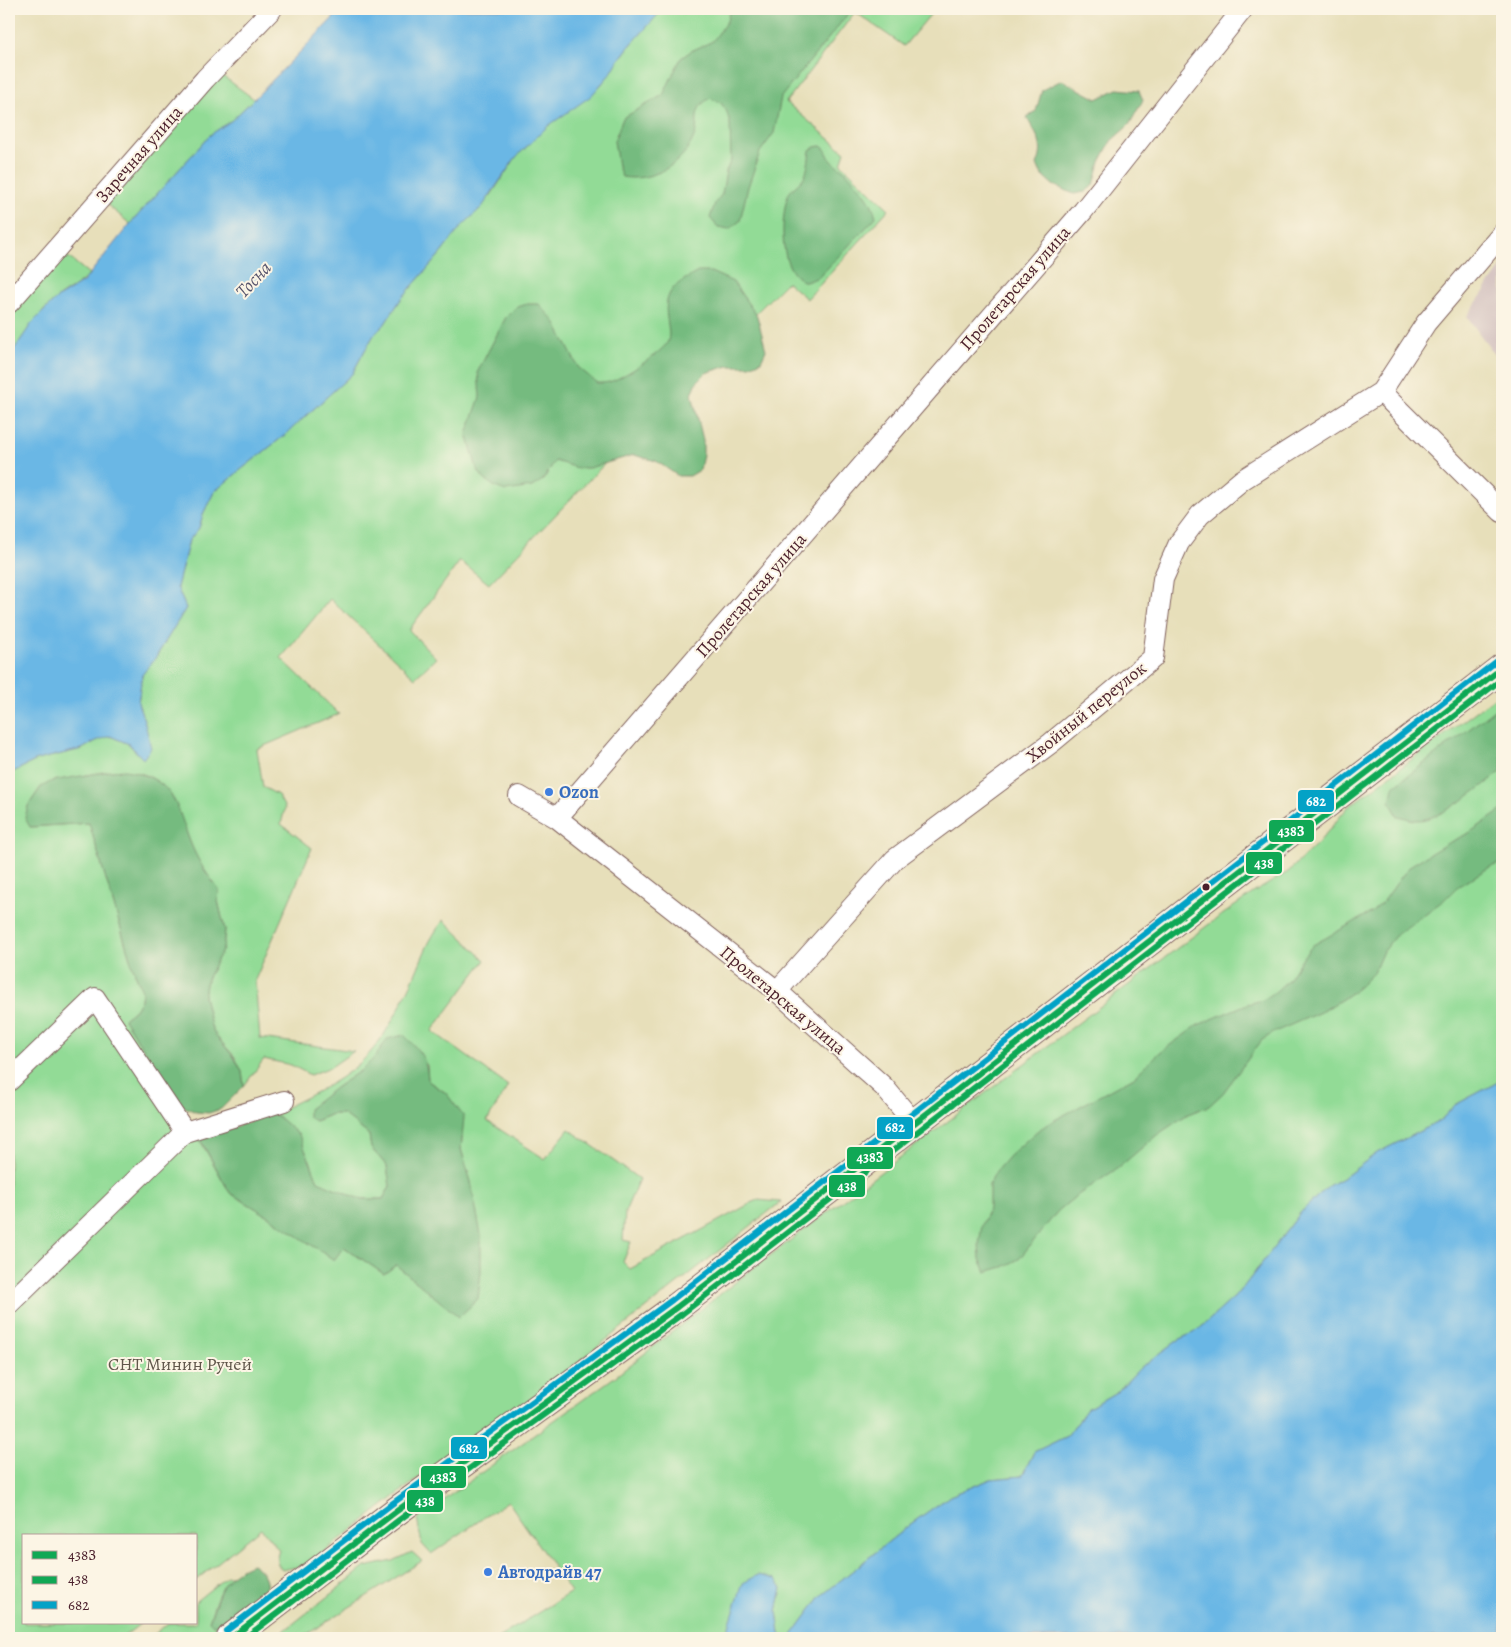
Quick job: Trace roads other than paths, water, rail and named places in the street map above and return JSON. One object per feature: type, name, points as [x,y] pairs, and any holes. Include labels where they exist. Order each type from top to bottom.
[{"type":"main road","points":[[231,1638],[394,1513],[677,1307],[1502,668]]},
{"type":"street","name":"Заречная улица","points":[[9,303],[205,79],[272,9]]},
{"type":"street","name":"Пролетарская улица","points":[[914,1123],[884,1087],[777,991],[557,818],[1083,211],[1243,9]]},
{"type":"street","name":"Хвойный переулок","points":[[777,991],[895,858],[1050,742],[1153,658],[1163,579],[1179,543],[1200,515],[1242,480],[1381,392],[1426,323],[1502,234]]},
{"type":"street","points":[[1381,392],[1502,512]]},
{"type":"street","points":[[519,796],[557,818]]},
{"type":"street","points":[[9,1081],[95,998],[185,1132]]},
{"type":"street","points":[[9,1304],[185,1132],[284,1101]]},
{"type":"water","name":"Тосна","points":[[342,9],[663,9],[628,48],[611,73],[591,96],[548,126],[516,157],[482,207],[461,227],[401,299],[384,325],[374,335],[352,374],[285,435],[214,492],[203,514],[199,528],[189,540],[177,587],[186,608],[156,657],[142,675],[138,703],[151,748],[143,759],[129,744],[110,736],[82,749],[37,760],[9,774],[9,357],[32,323],[56,299],[83,282],[130,224],[210,135],[232,120],[254,99]]},
{"type":"water","points":[[1502,1080],[1502,1638],[790,1638],[821,1596],[912,1523],[950,1496],[991,1479],[1022,1476],[1034,1452],[1067,1436],[1087,1409],[1118,1391],[1140,1368],[1180,1339],[1197,1331],[1239,1293],[1301,1212],[1328,1186],[1346,1176],[1377,1153],[1440,1121],[1455,1105]]},
{"type":"water","points":[[758,1575],[776,1579],[782,1588],[777,1611],[780,1634],[790,1638],[725,1638],[743,1583]]},
{"type":"place","name":"Ozon","points":[[549,792]]},
{"type":"place","name":"Автодрайв 47","points":[[488,1572]]},
{"type":"park label","name":"СНТ Минин Ручей","points":[[180,1364]]}]
